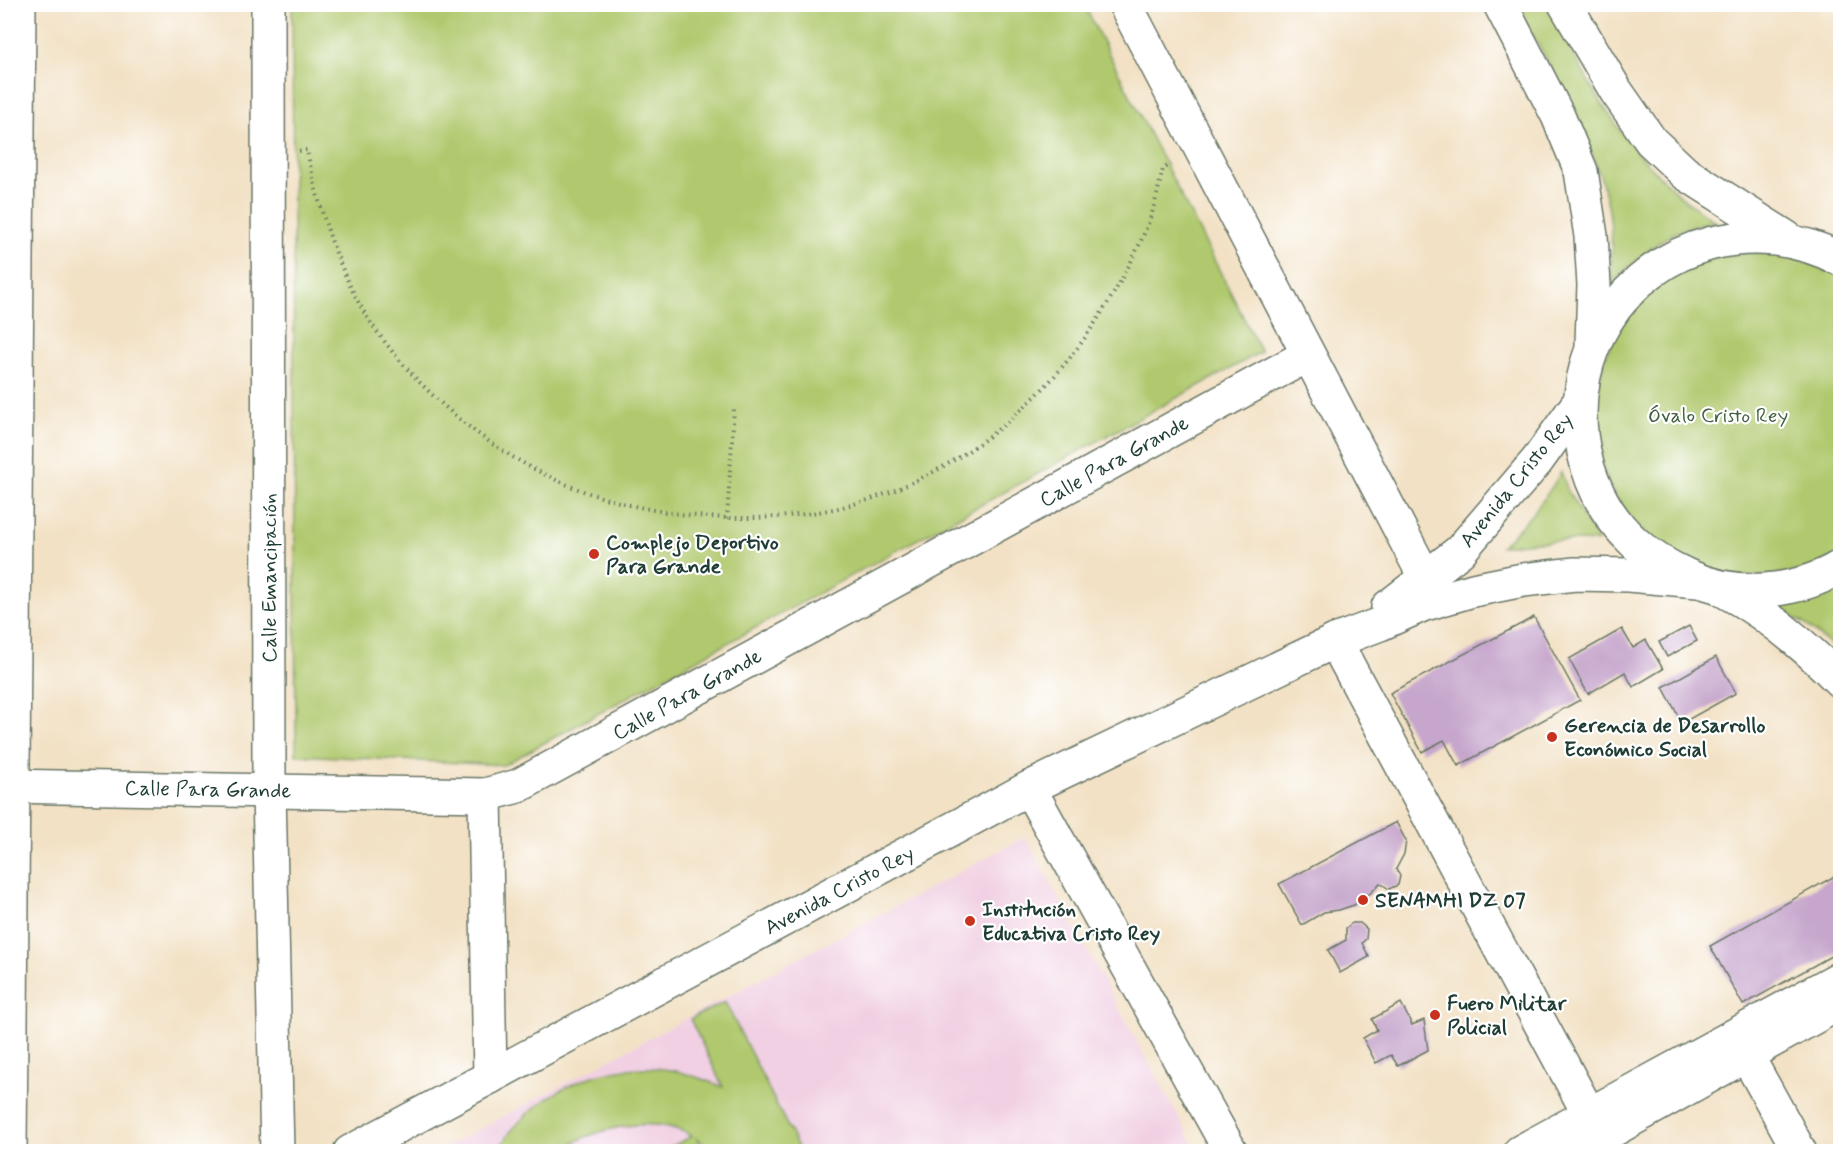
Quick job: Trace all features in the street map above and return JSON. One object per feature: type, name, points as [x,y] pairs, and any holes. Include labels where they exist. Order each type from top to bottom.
[{"type":"main road","points":[[10,1152],[11,293],[19,4]]},
{"type":"main road","name":"Calle Emancipación","points":[[268,4],[269,790],[277,1152]]},
{"type":"main road","points":[[1125,4],[1426,579]]},
{"type":"main road","points":[[1500,4],[1558,116],[1581,171],[1591,236],[1594,285],[1592,349]]},
{"type":"main road","points":[[1565,4],[1616,91],[1651,141],[1685,173],[1791,240]]},
{"type":"main road","points":[[1835,253],[1791,240],[1761,237],[1730,238],[1700,246],[1672,258],[1646,275],[1624,296],[1605,321],[1584,374],[1580,401],[1581,440],[1591,478],[1609,512],[1633,542],[1664,565],[1744,601],[1814,654],[1840,681]]},
{"type":"main road","name":"Calle Para Grande","points":[[9,786],[485,795],[518,786],[1308,355]]},
{"type":"main road","name":"Avenida Cristo Rey","points":[[1335,641],[1382,612],[1460,551],[1537,461],[1580,401]]},
{"type":"main road","points":[[1708,584],[1744,590],[1774,589],[1803,584],[1840,567]]},
{"type":"main road","name":"Avenida Cristo Rey","points":[[350,1152],[1029,788],[1335,641],[1422,605],[1473,590],[1523,580],[1575,574],[1628,575],[1708,584]]},
{"type":"main road","points":[[1335,641],[1589,1114]]},
{"type":"main road","points":[[1029,788],[1231,1152]]},
{"type":"main road","points":[[485,795],[490,1077]]},
{"type":"main road","points":[[1520,1152],[1840,978]]},
{"type":"main road","points":[[1574,1152],[1840,1003]]},
{"type":"main road","points":[[1747,1056],[1800,1152]]},
{"type":"path","points":[[293,151],[307,150],[313,184],[323,219],[346,275],[372,324],[397,357],[426,389],[493,445],[536,470],[572,487],[627,504],[727,519],[785,516],[833,509],[884,494],[929,474],[970,449],[1007,422],[1050,382],[1080,345],[1108,303],[1133,259],[1148,223],[1163,169],[1171,164]]},
{"type":"path","points":[[727,519],[734,409]]},
{"type":"shaded area","name":"Institución Educativa Cristo Rey","points":[[1025,837],[1197,1151],[437,1152]]},
{"type":"green space","name":"Complejo Deportivo Para Grande","points":[[292,5],[1084,5],[1261,352],[504,765],[296,755]]},
{"type":"green space","points":[[1516,5],[1547,5],[1598,97],[1637,152],[1660,177],[1716,222],[1685,228],[1672,235],[1646,252],[1611,283],[1610,217],[1598,171],[1579,122]]},
{"type":"green space","name":"Óvalo Cristo Rey","points":[[1772,251],[1840,274],[1840,553],[1803,570],[1740,577],[1679,558],[1630,518],[1613,493],[1602,466],[1596,437],[1595,407],[1599,378],[1608,351],[1622,325],[1656,288],[1681,270],[1699,261],[1724,255]]},
{"type":"green space","points":[[1561,472],[1568,491],[1598,542],[1550,541],[1501,546],[1534,511]]},
{"type":"green space","points":[[1840,586],[1840,653],[1805,624],[1775,609],[1808,599]]},
{"type":"green space","points":[[725,1002],[800,1151],[717,1151],[697,1139],[703,1151],[663,1151],[692,1136],[666,1126],[638,1125],[583,1138],[554,1152],[497,1151],[512,1130],[530,1112],[550,1097],[595,1076],[620,1070],[645,1068],[671,1070],[723,1087],[690,1019]]},
{"type":"building","points":[[1534,617],[1580,700],[1458,766],[1444,740],[1422,752],[1390,693]]},
{"type":"building","points":[[1689,626],[1697,641],[1667,657],[1659,642]]},
{"type":"building","points":[[1622,629],[1633,648],[1646,640],[1663,669],[1633,687],[1625,672],[1588,694],[1569,659]]},
{"type":"building","points":[[1716,657],[1736,693],[1682,723],[1663,687]]},
{"type":"building","points":[[1396,822],[1406,841],[1404,854],[1396,869],[1400,876],[1398,885],[1389,889],[1380,883],[1354,905],[1324,912],[1302,925],[1279,884]]},
{"type":"building","points":[[1840,873],[1840,951],[1743,1005],[1710,946]]},
{"type":"building","points":[[1352,923],[1360,923],[1367,929],[1366,939],[1362,943],[1369,957],[1340,973],[1328,950],[1346,940],[1346,928]]},
{"type":"building","points":[[1401,1003],[1412,1025],[1424,1020],[1428,1050],[1398,1066],[1391,1055],[1376,1063],[1363,1038],[1377,1030],[1372,1019]]},
{"type":"place","name":"Complejo Deportivo Para Grande","points":[[594,554]]},
{"type":"place","name":"Gerencia de Desarrollo Económico Social","points":[[1552,737]]},
{"type":"place","name":"SENAMHI DZ 07","points":[[1363,900]]},
{"type":"place","name":"Institución Educativa Cristo Rey","points":[[970,921]]},
{"type":"place","name":"Fuero Militar Policial","points":[[1435,1015]]}]
